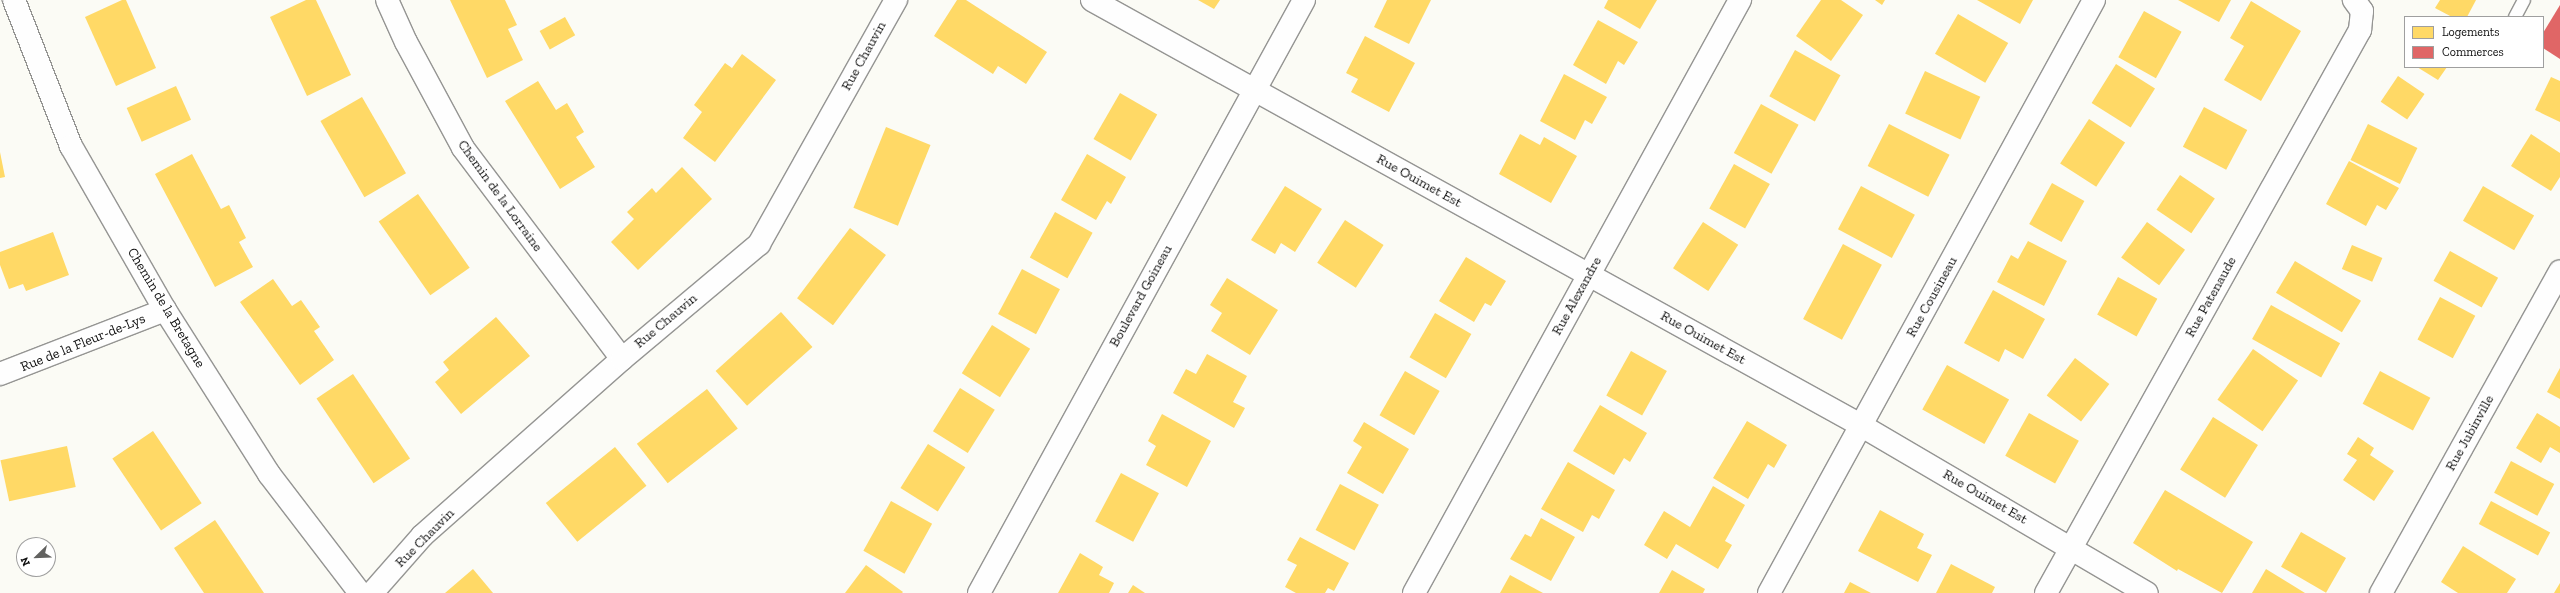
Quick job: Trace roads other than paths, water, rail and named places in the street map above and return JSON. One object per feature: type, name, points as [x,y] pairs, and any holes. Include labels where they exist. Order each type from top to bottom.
[{"type":"street","name":"Chemin de la Lorraine","points":[[387,0],[406,42],[463,148],[622,359]]},
{"type":"street","name":"Rue Chauvin","points":[[372,593],[422,536],[622,359],[759,244],[896,0]]},
{"type":"street","name":"Rue Ouimet Est","points":[[1092,0],[1862,426],[2072,547],[2147,593]]},
{"type":"street","name":"Boulevard Goineau","points":[[979,593],[1304,0]]},
{"type":"street","name":"Rue Alexandre","points":[[1414,593],[1740,0]]},
{"type":"street","name":"Rue Cousineau","points":[[1769,593],[1862,426],[2094,0]]},
{"type":"street","name":"Rue Patenaude","points":[[2046,593],[2360,30],[2362,10],[2354,0]]},
{"type":"street","name":"Chemin de la Bretagne","points":[[10,10],[71,146],[165,310],[269,474],[360,593]]},
{"type":"street","name":"Rue Jubinville","points":[[2381,593],[2560,272]]},
{"type":"street","name":"Rue de la Fleur-de-Lys","points":[[0,374],[16,370],[165,310]]},
{"type":"lane","points":[[2516,16],[2524,0]]}]
